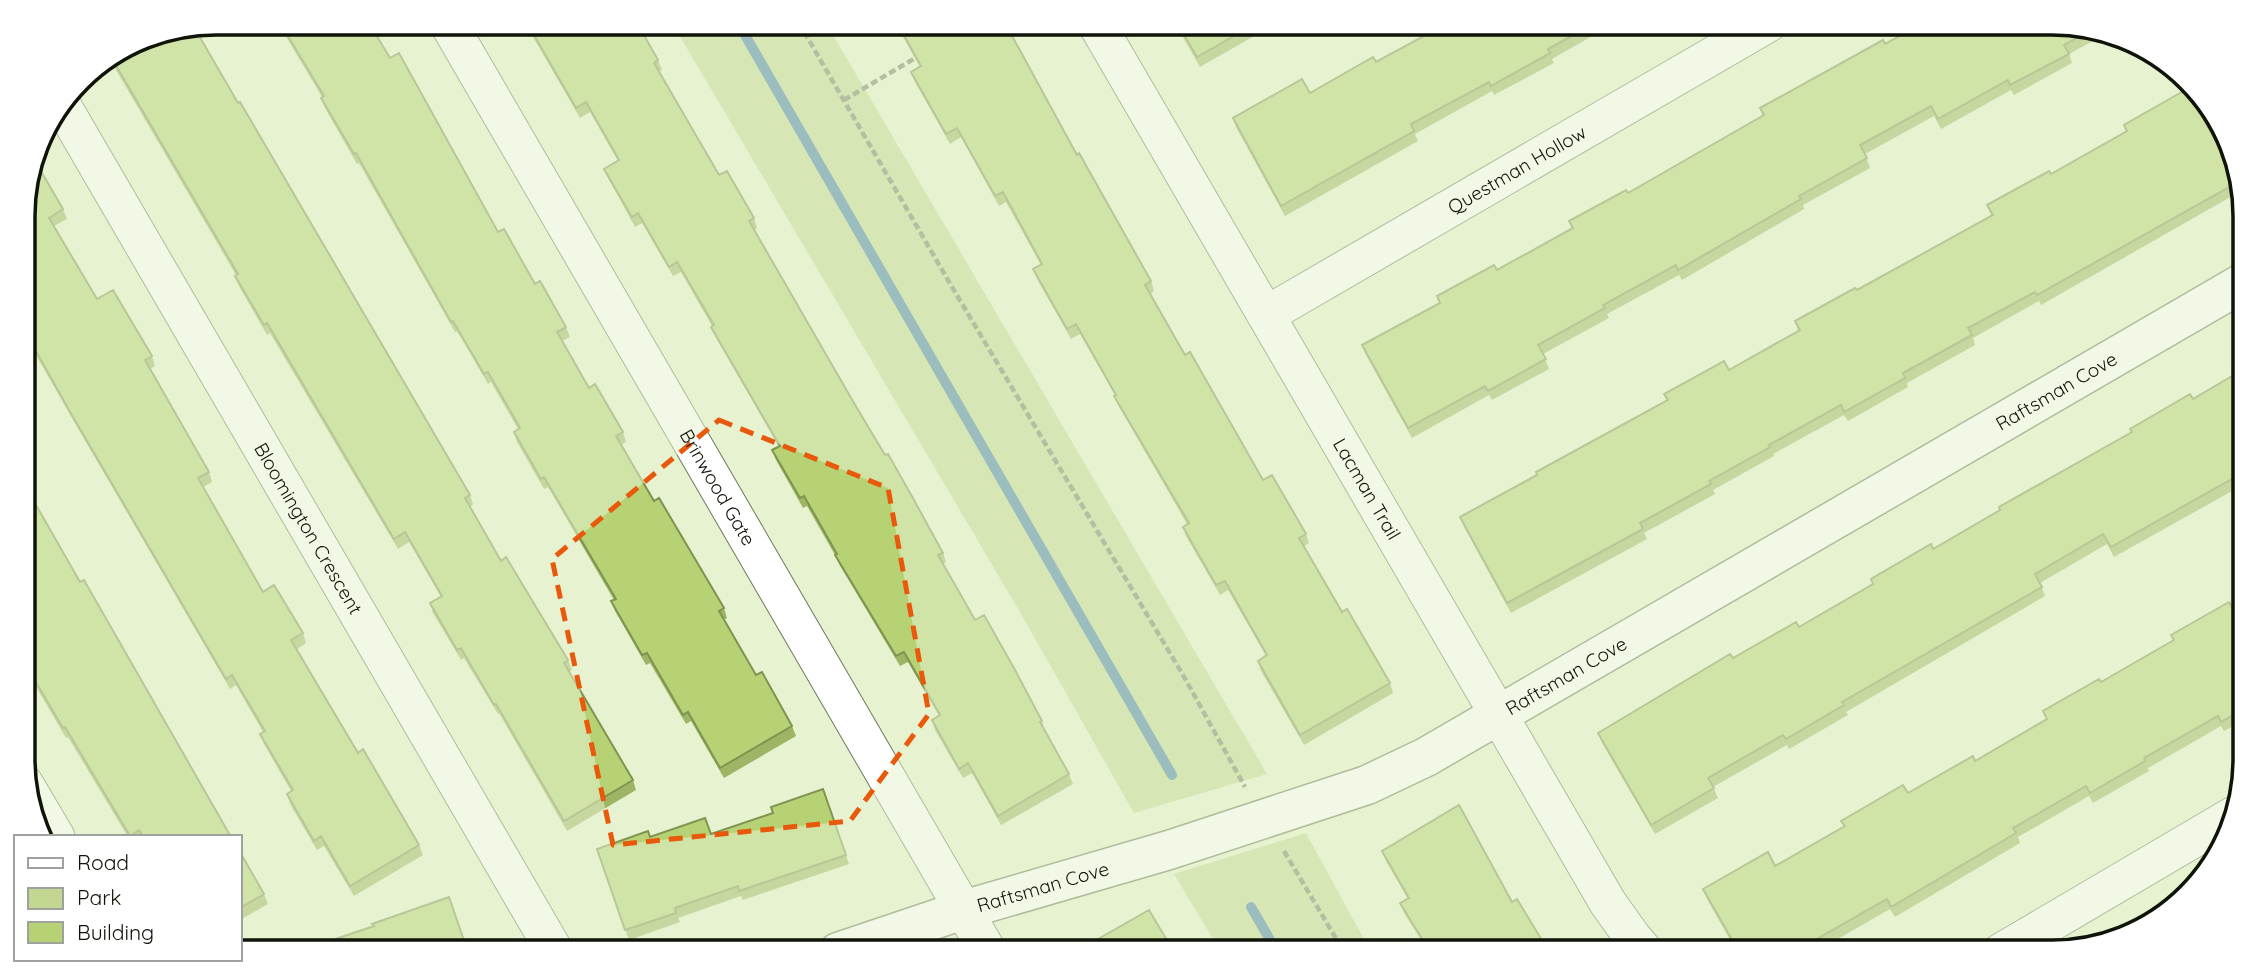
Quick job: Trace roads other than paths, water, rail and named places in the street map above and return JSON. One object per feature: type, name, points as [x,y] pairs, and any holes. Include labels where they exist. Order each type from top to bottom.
[{"type":"street","name":"Brinwood Gate","points":[[455,35],[981,940]]},
{"type":"street","name":"Lacman Trail","points":[[1103,35],[1608,903],[1635,940]]},
{"type":"street","name":"Questman Hollow","points":[[1266,315],[1748,35]]},
{"type":"street","name":"Bloomington Crescent","points":[[67,114],[548,940]]},
{"type":"street","name":"Raftsman Cove","points":[[874,940],[1367,785],[1426,757],[2233,288]]},
{"type":"street","points":[[2021,940],[2221,823]]},
{"type":"waterway","points":[[745,35],[1172,775]]},
{"type":"waterway","points":[[1251,907],[1270,940]]}]
